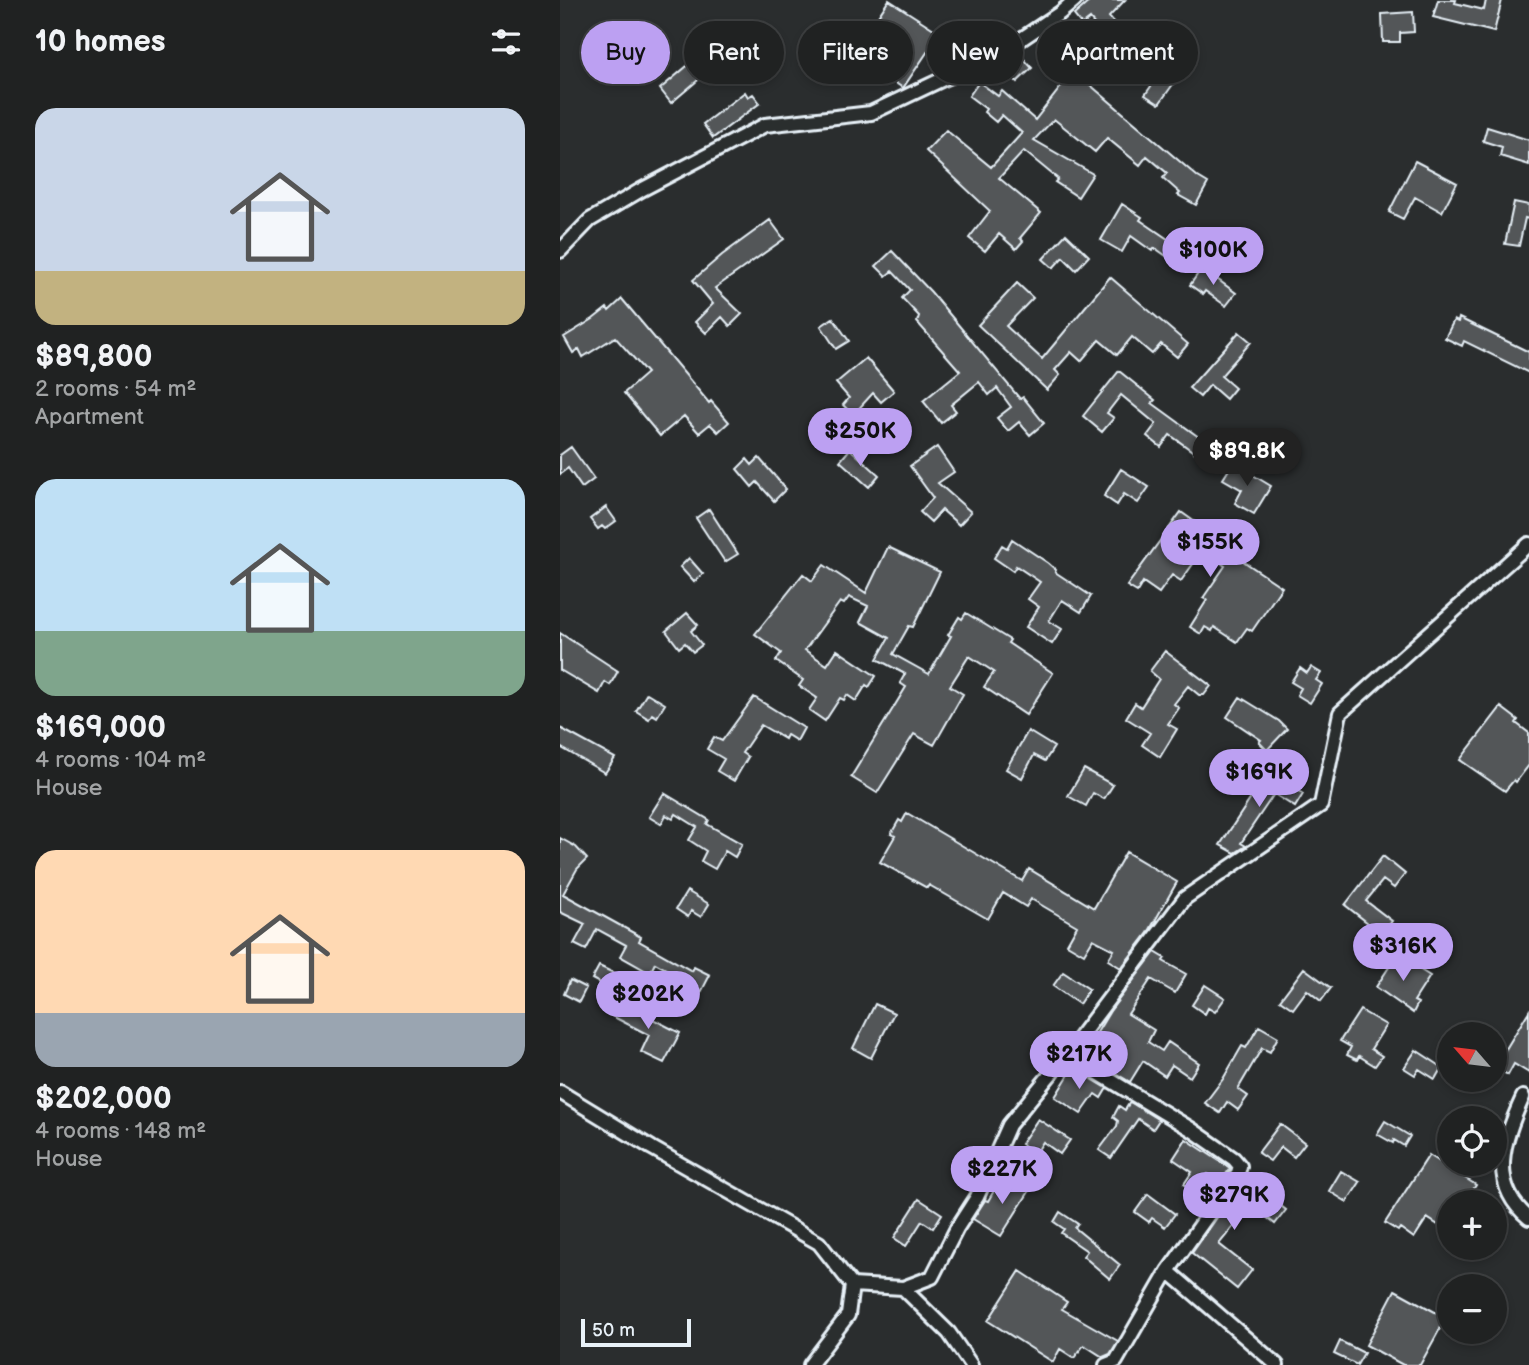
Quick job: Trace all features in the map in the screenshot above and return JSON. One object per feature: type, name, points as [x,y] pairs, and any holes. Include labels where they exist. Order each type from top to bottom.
[{"type":"street","points":[[560,251],[590,220],[765,125],[871,113],[990,60],[1075,0]]},
{"type":"street","points":[[852,1285],[903,1288],[932,1277],[957,1228],[977,1198],[1009,1125],[1067,1054],[1185,898],[1321,805],[1340,713],[1529,544]]},
{"type":"street","points":[[1067,1054],[1191,1129],[1240,1166],[1238,1173],[1168,1271],[1116,1361],[1106,1365]]},
{"type":"street","points":[[560,1092],[652,1149],[819,1243],[852,1285],[848,1315],[810,1365]]},
{"type":"street","points":[[1523,1097],[1511,1123],[1502,1162],[1505,1189],[1529,1218]]},
{"type":"street","points":[[1168,1271],[1277,1365]]},
{"type":"street","points":[[903,1288],[949,1333],[971,1365]]},
{"type":"building","points":[[889,0],[927,25],[927,52],[913,73],[913,21],[875,21]]},
{"type":"building","points":[[1091,0],[1125,0],[1109,17],[1112,21],[1079,21],[1074,15]]},
{"type":"building","points":[[1438,0],[1456,0],[1455,3],[1484,10],[1486,0],[1502,0],[1494,32],[1433,17]]},
{"type":"building","points":[[1413,12],[1414,32],[1400,33],[1400,42],[1383,42],[1382,14]]},
{"type":"building","points":[[1023,58],[1032,68],[1023,76]]},
{"type":"building","points":[[684,69],[684,84],[693,84],[671,103],[660,89],[670,84],[670,81]]},
{"type":"building","points":[[978,84],[998,96],[1002,91],[1035,120],[1063,84],[1089,84],[1208,183],[1196,205],[1178,195],[1180,193],[1163,178],[1167,173],[1147,156],[1140,165],[1107,138],[1095,152],[1054,119],[1034,140],[1093,174],[1078,197],[1055,182],[1058,179],[1024,151],[999,178],[1041,213],[1020,238],[1023,241],[1016,249],[999,234],[985,251],[969,238],[990,211],[926,151],[946,130],[991,167],[1022,133],[1002,115],[996,122],[984,112],[986,109],[969,96]]},
{"type":"building","points":[[1153,84],[1173,84],[1159,104],[1145,95]]},
{"type":"building","points":[[745,92],[748,97],[753,94],[760,103],[713,138],[703,124]]},
{"type":"building","points":[[1487,127],[1529,140],[1529,165],[1500,156],[1502,147],[1483,141]]},
{"type":"building","points":[[1415,161],[1457,183],[1442,212],[1415,197],[1403,219],[1389,212]]},
{"type":"building","points":[[1514,202],[1529,205],[1529,219],[1525,218],[1519,246],[1505,244]]},
{"type":"building","points":[[1122,204],[1181,248],[1172,260],[1155,248],[1152,251],[1131,236],[1122,252],[1101,240]]},
{"type":"building","points":[[770,220],[784,239],[715,288],[742,314],[730,326],[722,317],[706,333],[695,322],[713,304],[693,280]]},
{"type":"building","points":[[1066,234],[1089,256],[1076,270],[1063,257],[1053,268],[1043,259]]},
{"type":"building","points":[[892,251],[1044,423],[1030,435],[1019,422],[1008,431],[997,418],[1011,407],[997,388],[989,395],[979,382],[951,405],[956,411],[941,423],[923,401],[960,371],[917,322],[919,316],[902,298],[910,290],[892,271],[886,276],[876,266]]},
{"type":"building","points":[[1202,268],[1236,293],[1226,306],[1205,291],[1203,294],[1190,285]]},
{"type":"building","points":[[1110,277],[1188,344],[1177,357],[1161,344],[1152,354],[1132,337],[1117,355],[1099,340],[1081,361],[1071,352],[1055,370],[1060,375],[1047,390],[978,325],[1017,283],[1033,298],[1006,326],[1042,359]]},
{"type":"building","points":[[622,299],[709,403],[711,401],[729,422],[718,432],[710,424],[699,433],[684,416],[660,436],[624,393],[647,373],[615,337],[583,357],[579,349],[573,353],[564,337],[607,308],[609,311]]},
{"type":"building","points":[[833,318],[849,341],[836,349],[821,326]]},
{"type":"building","points":[[1459,318],[1529,352],[1529,373],[1464,341],[1462,346],[1445,338],[1454,320],[1458,322]]},
{"type":"building","points":[[1239,332],[1251,342],[1221,376],[1235,388],[1226,399],[1210,385],[1200,397],[1189,388]]},
{"type":"building","points":[[866,358],[894,391],[881,402],[873,393],[853,415],[843,405],[849,398],[836,383]]},
{"type":"building","points":[[1119,371],[1155,400],[1152,403],[1207,443],[1198,455],[1170,435],[1161,447],[1147,436],[1156,424],[1121,395],[1107,413],[1114,418],[1102,432],[1083,416]]},
{"type":"building","points":[[571,447],[594,479],[582,488],[568,468],[560,474],[560,455]]},
{"type":"building","points":[[937,447],[954,472],[938,483],[971,512],[959,525],[942,510],[931,522],[920,512],[933,498],[910,466]]},
{"type":"building","points":[[850,449],[879,475],[869,487],[840,461]]},
{"type":"building","points":[[759,458],[786,489],[774,501],[757,482],[752,487],[737,469],[747,459],[752,465]]},
{"type":"building","points":[[1233,463],[1271,486],[1254,514],[1235,503],[1242,490],[1223,479]]},
{"type":"building","points":[[1121,469],[1149,487],[1138,503],[1124,494],[1117,505],[1104,496]]},
{"type":"building","points":[[606,507],[616,521],[605,529],[602,526],[598,529],[590,519]]},
{"type":"building","points":[[709,509],[738,554],[725,562],[696,518]]},
{"type":"building","points":[[1181,512],[1219,539],[1216,543],[1282,587],[1252,631],[1247,628],[1237,642],[1214,627],[1212,631],[1205,627],[1201,634],[1190,627],[1207,600],[1203,598],[1225,566],[1203,550],[1181,581],[1172,575],[1159,593],[1143,582],[1137,592],[1127,586]]},
{"type":"building","points":[[1012,539],[1091,596],[1081,612],[1062,600],[1049,621],[1062,629],[1052,644],[1026,627],[1039,607],[1028,599],[1040,582],[1016,566],[1013,571],[994,558],[1002,545],[1007,548]]},
{"type":"building","points":[[888,547],[940,572],[913,627],[909,626],[893,654],[929,674],[951,636],[948,635],[959,617],[962,619],[966,613],[1010,640],[1008,643],[1053,673],[1026,715],[984,687],[994,672],[969,656],[950,686],[963,694],[934,745],[914,734],[877,793],[851,777],[906,687],[900,683],[905,674],[877,659],[889,638],[860,622],[868,606],[849,597],[844,604],[840,602],[805,650],[827,665],[837,650],[876,676],[869,687],[866,685],[856,701],[847,695],[844,700],[840,698],[825,721],[809,710],[817,698],[799,686],[803,680],[776,661],[781,653],[755,634],[803,574],[812,581],[824,565],[866,593]]},
{"type":"building","points":[[689,558],[703,574],[694,582],[680,567]]},
{"type":"building","points":[[687,613],[698,625],[691,631],[702,645],[693,652],[685,643],[679,648],[666,631]]},
{"type":"building","points":[[560,633],[618,671],[610,685],[605,682],[599,693],[560,670]]},
{"type":"building","points":[[1165,651],[1211,686],[1204,695],[1199,695],[1188,686],[1174,704],[1179,708],[1168,724],[1177,729],[1160,757],[1142,745],[1150,733],[1126,718],[1135,703],[1141,707],[1159,679],[1150,671]]},
{"type":"building","points":[[1311,667],[1321,673],[1316,680],[1322,684],[1310,703],[1297,695],[1301,688],[1291,682],[1300,668],[1307,673]]},
{"type":"building","points":[[647,693],[665,704],[657,717],[652,714],[649,719],[636,711]]},
{"type":"building","points":[[754,697],[804,728],[797,741],[787,735],[785,739],[761,725],[742,753],[748,757],[734,781],[717,771],[724,759],[707,749],[714,737],[722,741]]},
{"type":"building","points":[[1240,697],[1279,721],[1287,729],[1267,750],[1259,742],[1261,740],[1227,717]]},
{"type":"building","points":[[1501,707],[1529,733],[1529,765],[1505,791],[1460,760]]},
{"type":"building","points":[[560,728],[615,758],[605,773],[560,747]]},
{"type":"building","points":[[1028,731],[1054,747],[1045,761],[1034,755],[1022,778],[1006,769]]},
{"type":"building","points":[[1084,769],[1113,785],[1104,799],[1093,793],[1086,806],[1068,796]]},
{"type":"building","points":[[1269,771],[1303,794],[1295,807],[1274,794],[1241,843],[1246,846],[1235,853],[1220,845]]},
{"type":"building","points":[[664,793],[709,820],[707,824],[742,844],[735,857],[725,851],[715,869],[701,861],[706,851],[689,840],[697,827],[676,814],[673,819],[666,815],[661,824],[649,817]]},
{"type":"building","points":[[907,813],[1022,881],[1029,869],[1094,908],[1126,852],[1177,882],[1148,933],[1121,968],[1108,960],[1114,950],[1093,939],[1084,954],[1067,944],[1077,926],[1031,899],[1026,907],[1003,893],[988,919],[929,885],[927,888],[880,862],[895,836],[891,834],[899,820],[902,822]]},
{"type":"building","points":[[560,838],[576,847],[587,859],[577,869],[563,894],[641,937],[639,941],[692,971],[694,967],[710,975],[696,1002],[680,994],[687,981],[655,963],[650,973],[620,956],[626,945],[597,929],[586,950],[574,944],[585,924],[560,912]]},
{"type":"building","points":[[1383,856],[1405,874],[1394,888],[1383,880],[1366,901],[1392,921],[1382,934],[1345,905]]},
{"type":"building","points":[[687,891],[709,904],[701,917],[691,911],[688,917],[676,909]]},
{"type":"building","points":[[1155,952],[1165,958],[1163,961],[1186,974],[1175,993],[1151,979],[1128,1014],[1154,1030],[1148,1042],[1162,1051],[1168,1042],[1199,1063],[1190,1077],[1172,1065],[1165,1076],[1143,1061],[1130,1082],[1084,1054],[1110,1011]]},
{"type":"building","points":[[1397,955],[1430,976],[1414,1001],[1418,1003],[1413,1013],[1376,987]]},
{"type":"building","points":[[599,966],[620,976],[612,990],[592,979]]},
{"type":"building","points":[[1304,968],[1331,988],[1321,1001],[1307,990],[1293,1009],[1280,1000]]},
{"type":"building","points":[[1063,972],[1089,989],[1079,1004],[1053,986]]},
{"type":"building","points":[[570,980],[586,988],[579,1002],[564,994]]},
{"type":"building","points":[[1205,985],[1225,998],[1215,1012],[1208,1008],[1205,1014],[1192,1005]]},
{"type":"building","points":[[616,1000],[680,1033],[664,1063],[641,1052],[649,1035],[608,1014]]},
{"type":"building","points":[[875,1004],[894,1013],[871,1058],[853,1048]]},
{"type":"building","points":[[1360,1010],[1386,1025],[1371,1049],[1382,1056],[1375,1066],[1359,1056],[1357,1060],[1347,1055],[1351,1047],[1340,1041]]},
{"type":"building","points":[[1529,1011],[1529,1073],[1514,1064],[1507,1074],[1507,1047]]},
{"type":"building","points":[[1259,1026],[1278,1037],[1270,1052],[1262,1048],[1238,1089],[1248,1096],[1238,1110],[1227,1102],[1220,1113],[1205,1103],[1242,1046],[1246,1048]]},
{"type":"building","points":[[1416,1050],[1437,1064],[1437,1076],[1435,1079],[1419,1069],[1415,1075],[1404,1068]]},
{"type":"building","points":[[1073,1068],[1107,1088],[1101,1098],[1095,1094],[1081,1114],[1055,1097]]},
{"type":"building","points":[[1130,1102],[1159,1120],[1153,1129],[1138,1119],[1111,1158],[1099,1150],[1117,1126],[1118,1121],[1113,1117],[1119,1106],[1125,1110]]},
{"type":"building","points":[[1038,1119],[1070,1140],[1060,1154],[1043,1142],[1036,1153],[1021,1144]]},
{"type":"building","points":[[1385,1121],[1410,1136],[1404,1146],[1377,1134]]},
{"type":"building","points":[[1280,1124],[1305,1143],[1294,1157],[1281,1147],[1270,1161],[1258,1153]]},
{"type":"building","points":[[1186,1139],[1230,1168],[1221,1182],[1208,1174],[1195,1192],[1184,1184],[1192,1172],[1173,1159]]},
{"type":"building","points":[[1429,1155],[1437,1160],[1437,1176],[1462,1176],[1476,1185],[1473,1190],[1437,1190],[1437,1224],[1427,1218],[1414,1238],[1400,1228],[1398,1231],[1385,1223]]},
{"type":"building","points":[[1341,1171],[1360,1182],[1347,1202],[1329,1191]]},
{"type":"building","points":[[1003,1175],[1030,1190],[1001,1236],[973,1219],[985,1200],[988,1201]]},
{"type":"building","points":[[1245,1178],[1286,1210],[1275,1224],[1251,1205],[1219,1244],[1252,1270],[1237,1289],[1192,1253]]},
{"type":"building","points":[[1148,1194],[1175,1214],[1165,1227],[1152,1218],[1149,1222],[1135,1212]]},
{"type":"building","points":[[919,1199],[942,1214],[933,1228],[922,1221],[906,1246],[894,1238]]},
{"type":"building","points":[[1060,1212],[1078,1224],[1075,1228],[1120,1265],[1110,1279],[1083,1256],[1087,1251],[1061,1233],[1064,1229],[1054,1222]]},
{"type":"building","points":[[1020,1271],[1067,1302],[1062,1309],[1118,1341],[1110,1354],[1103,1357],[1084,1345],[1074,1358],[1060,1349],[1053,1362],[988,1321]]},
{"type":"building","points":[[1395,1290],[1437,1313],[1437,1334],[1420,1365],[1403,1365],[1366,1345]]},
{"type":"building","points":[[1340,1341],[1364,1353],[1357,1365],[1334,1354]]}]
